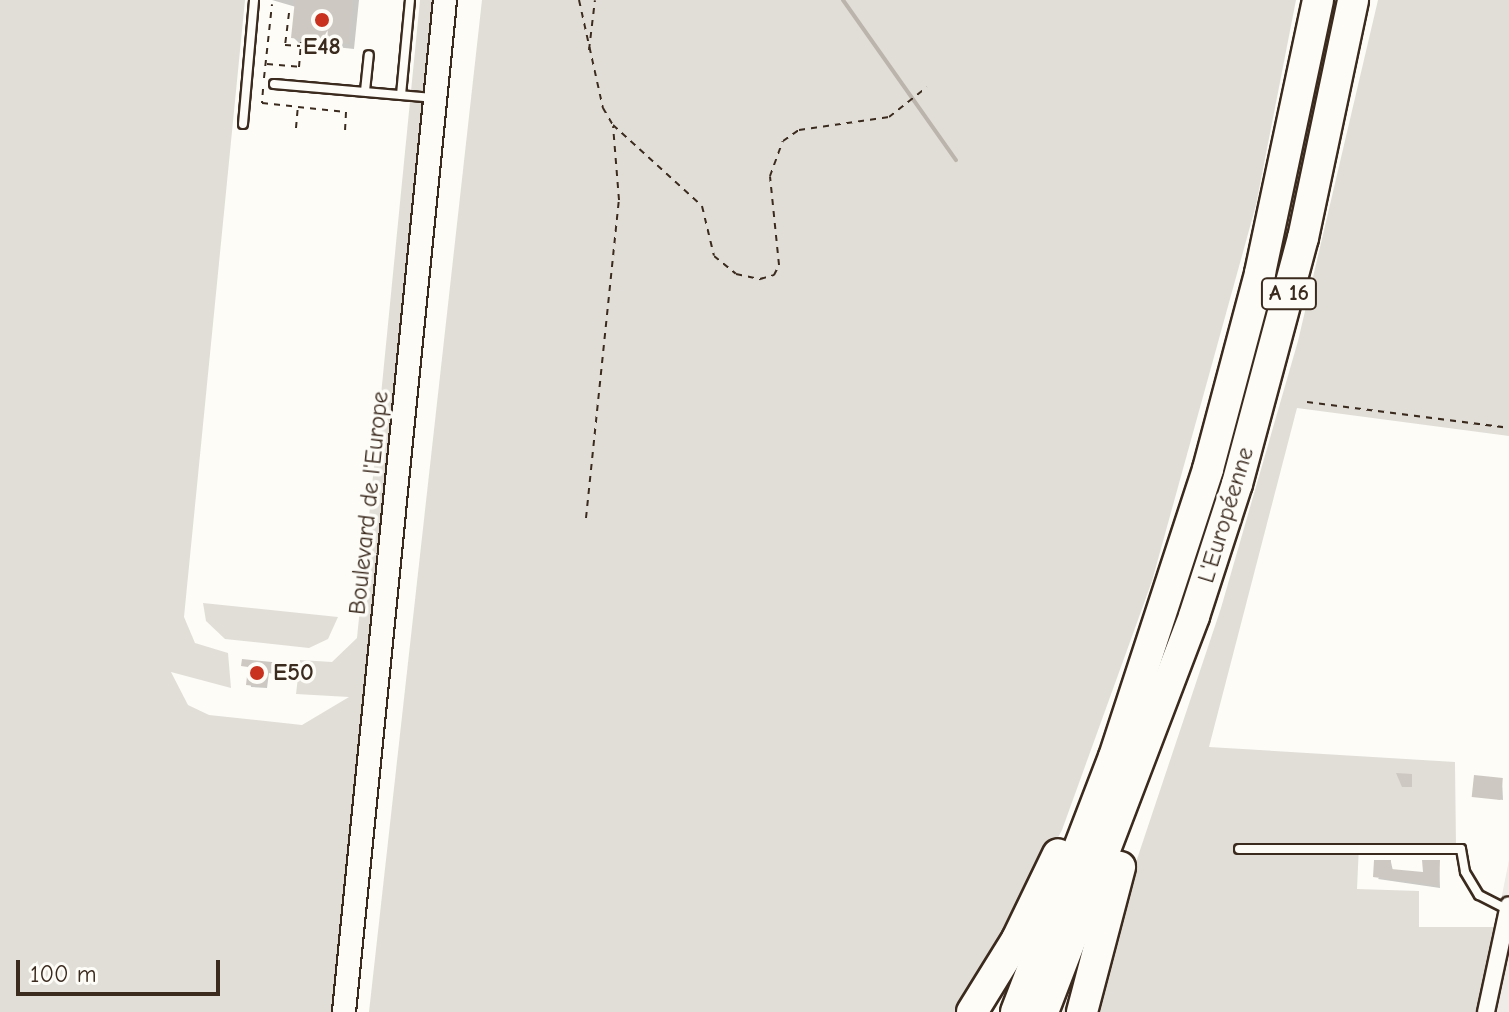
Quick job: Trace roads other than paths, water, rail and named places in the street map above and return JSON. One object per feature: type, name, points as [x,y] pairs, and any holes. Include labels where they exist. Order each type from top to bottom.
[{"type":"highway","name":"L'Européenne","points":[[1016,1012],[1114,757],[1197,507],[1260,273],[1318,0]]},
{"type":"highway","name":"L'Européenne","points":[[1043,1012],[1205,584],[1292,283],[1353,0]]},
{"type":"highway","points":[[972,1012],[1017,939],[1072,822],[1197,507]]},
{"type":"highway","points":[[1082,1012],[1100,931],[1169,719],[1205,584]]},
{"type":"main road","name":"Boulevard de l'Europe","points":[[344,1012],[445,0]]},
{"type":"street","points":[[1486,1012],[1508,907]]},
{"type":"lane","points":[[243,124],[254,0]]},
{"type":"lane","points":[[401,95],[410,0]]},
{"type":"lane","points":[[365,91],[369,55]]},
{"type":"lane","points":[[274,84],[435,98]]},
{"type":"lane","points":[[1239,849],[1461,849],[1465,872],[1479,895],[1508,907]]},
{"type":"waterway","points":[[843,0],[956,160]]},
{"type":"place","name":"E48","points":[[322,20]]},
{"type":"place","name":"E50","points":[[257,673]]}]
